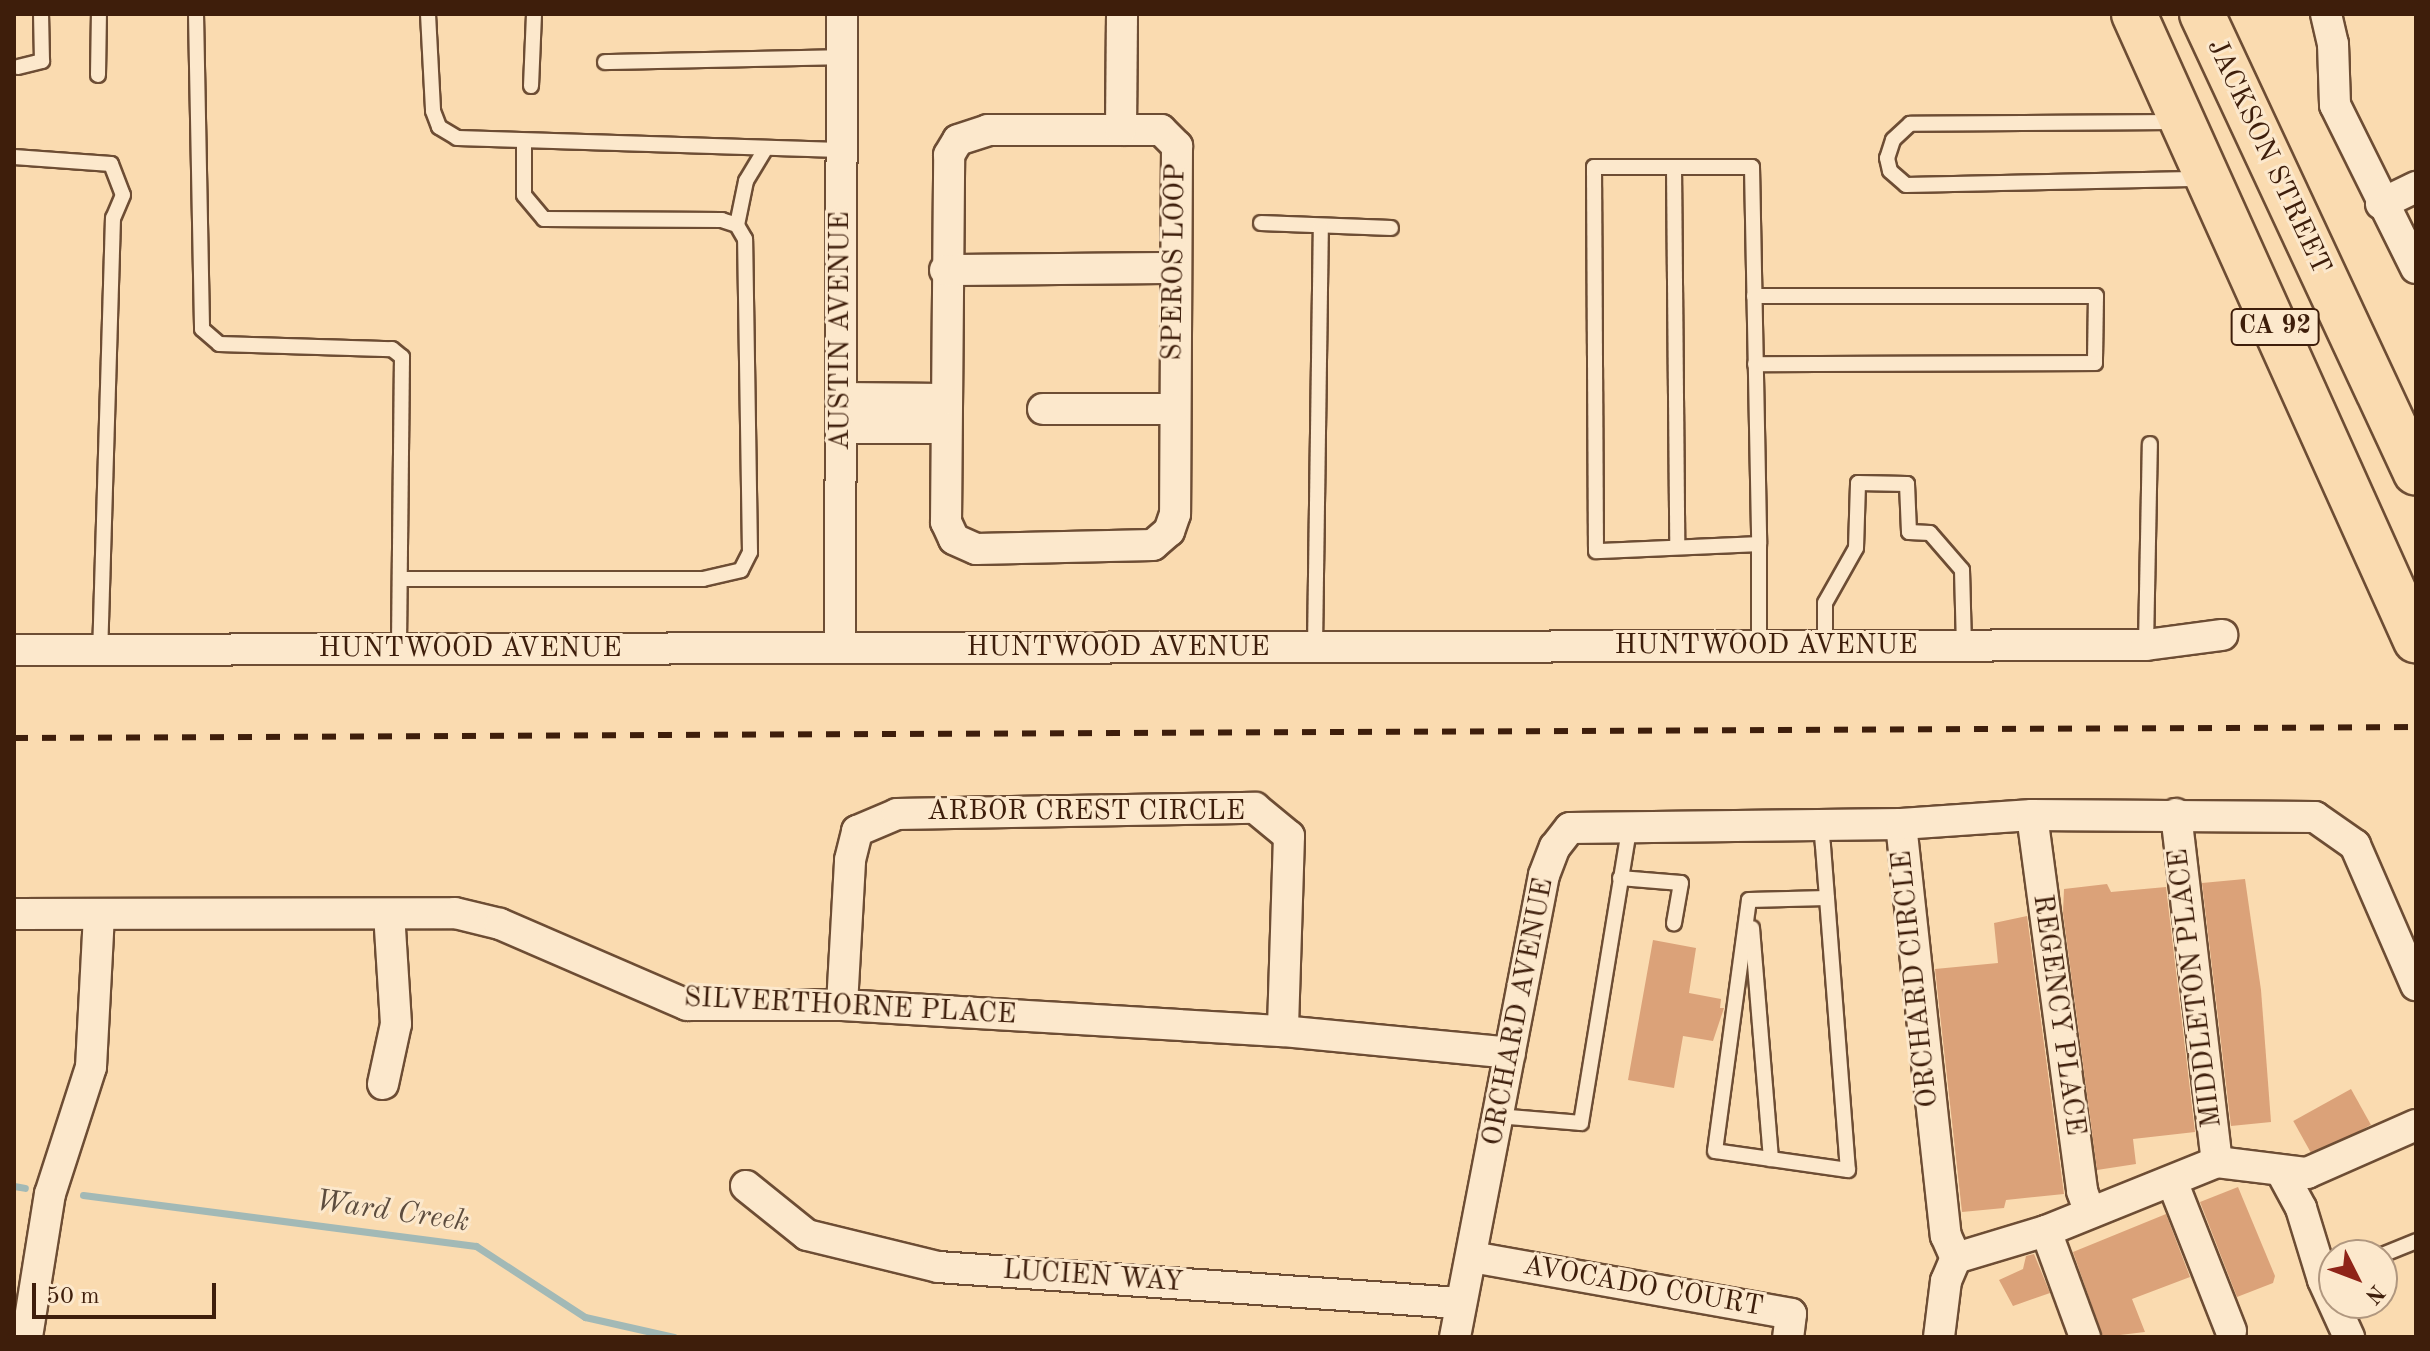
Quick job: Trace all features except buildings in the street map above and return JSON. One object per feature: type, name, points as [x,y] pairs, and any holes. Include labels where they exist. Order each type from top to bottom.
[{"type":"main road","name":"CA 92","points":[[2134,14],[2416,641]]},
{"type":"main road","name":"JACKSON STREET","points":[[2202,14],[2416,473]]},
{"type":"street","name":"AUSTIN AVENUE","points":[[840,648],[842,14]]},
{"type":"street","points":[[1121,130],[1122,14]]},
{"type":"street","points":[[2326,14],[2333,44],[2335,105],[2381,204],[2416,268]]},
{"type":"street","name":"SPEROS LOOP","points":[[988,130],[1121,130],[1161,130],[1177,146],[1173,409],[1175,514],[1169,531],[1153,545],[1137,549],[976,549],[954,539],[946,522],[944,414],[948,171],[958,140],[988,130]]},
{"type":"street","points":[[2381,204],[2416,187]]},
{"type":"street","points":[[945,270],[1175,268]]},
{"type":"street","points":[[841,398],[944,414]]},
{"type":"street","points":[[1043,409],[1173,409]]},
{"type":"street","points":[[841,428],[944,414]]},
{"type":"street","name":"HUNTWOOD AVENUE","points":[[14,650],[2146,645],[2222,635]]},
{"type":"street","name":"ARBOR CREST CIRCLE","points":[[842,1005],[850,860],[857,831],[897,814],[1255,808],[1289,836],[1283,1031]]},
{"type":"street","name":"ORCHARD CIRCLE","points":[[1956,1258],[1946,1236],[1901,824],[2032,815],[2285,813],[2315,817],[2336,827],[2355,845],[2416,985]]},
{"type":"street","name":"MIDDLETON PLACE","points":[[2176,814],[2217,1162]]},
{"type":"street","name":"REGENCY PLACE","points":[[2032,815],[2082,1191],[2090,1213]]},
{"type":"street","name":"ORCHARD AVENUE","points":[[1455,1337],[1544,875],[1555,847],[1570,828],[1630,824],[1901,824]]},
{"type":"street","name":"SILVERTHORNE PLACE","points":[[14,914],[455,913],[500,924],[687,1005],[842,1005],[1283,1031],[1510,1053]]},
{"type":"street","points":[[383,1084],[396,1024],[389,914]]},
{"type":"street","points":[[27,1337],[50,1194],[91,1067],[99,915]]},
{"type":"street","points":[[1939,1337],[1946,1281],[1956,1258],[2046,1231],[2217,1162],[2307,1173],[2336,1164],[2416,1125]]},
{"type":"street","points":[[2281,1171],[2318,1252]]},
{"type":"street","points":[[2172,1181],[2231,1331]]},
{"type":"street","name":"LUCIEN WAY","points":[[746,1186],[807,1235],[938,1267],[1460,1303]]},
{"type":"street","points":[[2046,1231],[2085,1337]]},
{"type":"street","name":"AVOCADO COURT","points":[[1472,1257],[1791,1314],[1788,1337]]},
{"type":"lane","points":[[18,67],[42,61],[41,14]]},
{"type":"lane","points":[[98,75],[99,14]]},
{"type":"lane","points":[[196,14],[202,329],[219,344],[392,349],[402,357],[399,649]]},
{"type":"lane","points":[[428,14],[433,111],[439,127],[457,138],[524,144],[841,150]]},
{"type":"lane","points":[[531,86],[534,14]]},
{"type":"lane","points":[[605,62],[842,57]]},
{"type":"lane","points":[[2183,122],[1910,124],[1893,140],[1887,158],[1890,171],[1906,185],[2208,179]]},
{"type":"lane","points":[[524,144],[524,195],[544,219],[722,220],[737,225]]},
{"type":"lane","points":[[400,579],[703,579],[741,570],[750,552],[745,239],[737,225],[746,181],[765,149]]},
{"type":"lane","points":[[14,157],[111,164],[123,195],[113,218],[100,650]]},
{"type":"lane","points":[[1759,544],[1596,551],[1594,167],[1752,167],[1759,544],[1759,646]]},
{"type":"lane","points":[[1674,167],[1677,547]]},
{"type":"lane","points":[[1261,223],[1391,228]]},
{"type":"lane","points":[[1315,647],[1321,226]]},
{"type":"lane","points":[[1754,296],[2096,296],[2095,363],[1755,364]]},
{"type":"lane","points":[[2146,645],[2150,444]]},
{"type":"lane","points":[[1825,646],[1825,603],[1856,548],[1858,483],[1907,484],[1909,532],[1930,533],[1962,570],[1964,646]]},
{"type":"lane","points":[[1749,900],[1715,1151],[1848,1170],[1821,823]]},
{"type":"lane","points":[[1498,1116],[1581,1123],[1630,824]]},
{"type":"lane","points":[[1620,878],[1681,883],[1674,923]]},
{"type":"lane","points":[[1749,900],[1827,898]]},
{"type":"lane","points":[[1749,900],[1771,1159]]},
{"type":"waterway","name":"Ward Creek","points":[[14,1186],[25,1188]]},
{"type":"waterway","name":"Ward Creek","points":[[83,1195],[476,1246],[585,1317],[674,1337]]},
{"type":"railway","points":[[14,738],[2416,727]]}]
